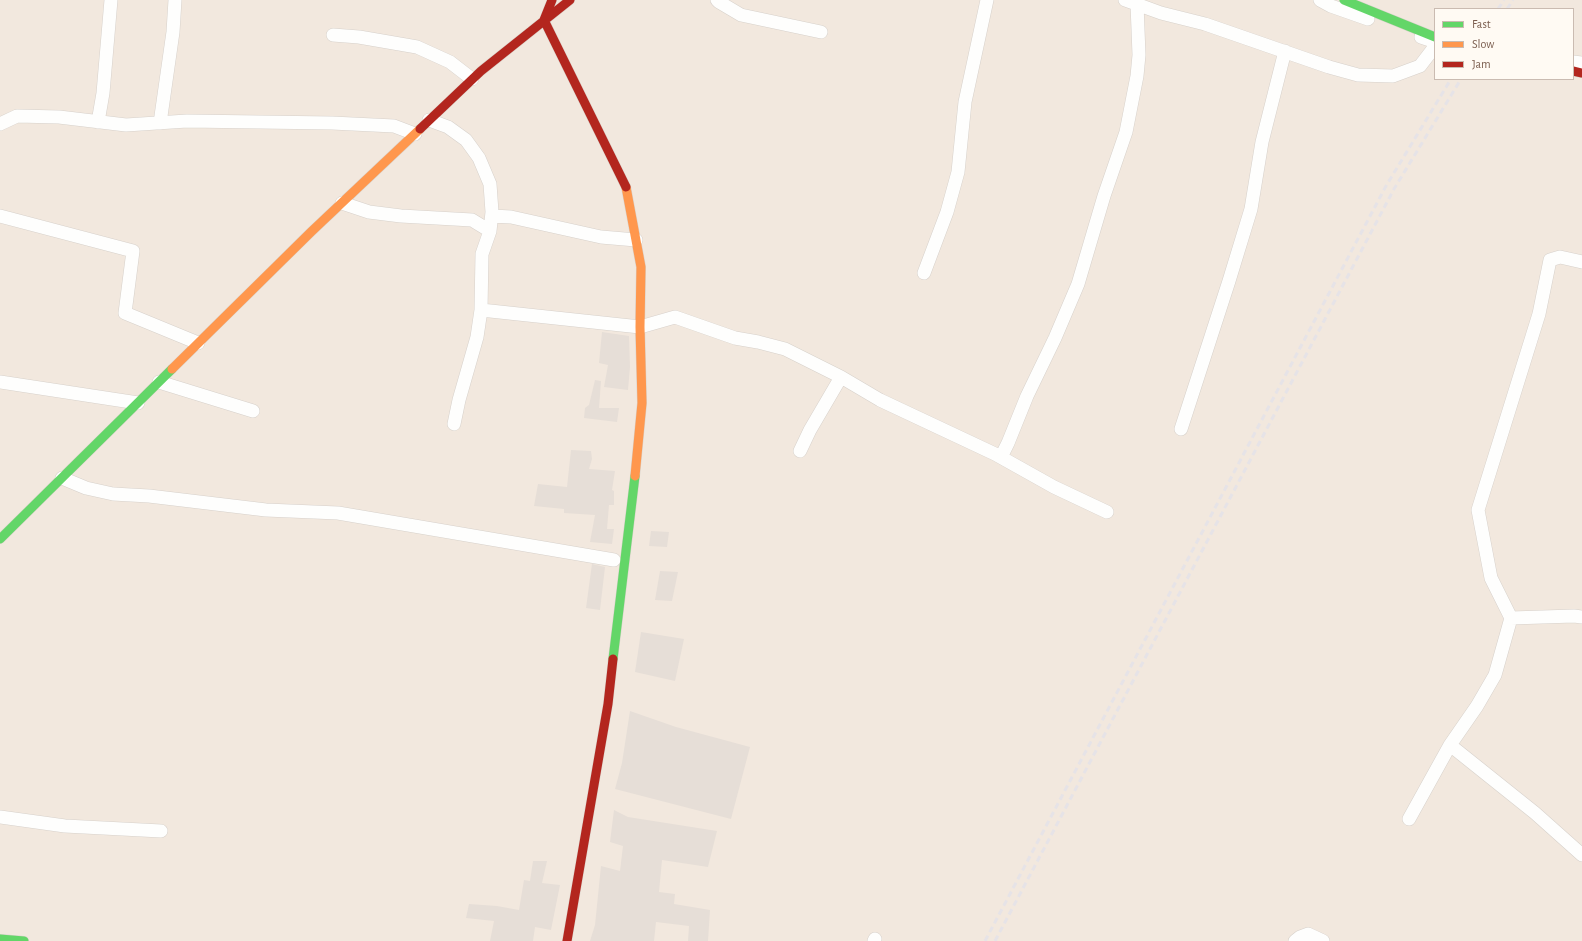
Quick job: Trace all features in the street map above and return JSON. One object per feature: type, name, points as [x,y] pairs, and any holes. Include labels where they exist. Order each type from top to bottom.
[{"type":"main road","points":[[552,0],[544,20],[627,188],[641,267],[640,327],[642,403],[636,471],[608,704],[567,941]]},
{"type":"main road","points":[[0,539],[198,343],[472,79],[570,0]]},
{"type":"main road","points":[[1344,0],[1434,37]]},
{"type":"main road","points":[[636,471],[644,485]]},
{"type":"main road","points":[[622,504],[626,482],[636,471]]},
{"type":"main road","points":[[559,941],[601,698],[609,612]]},
{"type":"main road","points":[[575,941],[591,856]]},
{"type":"main road","points":[[0,939],[24,941]]},
{"type":"street","points":[[98,122],[103,94],[111,0]]},
{"type":"street","points":[[160,123],[173,32],[175,0]]},
{"type":"street","points":[[717,0],[741,15],[821,32]]},
{"type":"street","points":[[924,273],[946,212],[958,172],[965,102],[986,0]]},
{"type":"street","points":[[1001,457],[1026,396],[1055,338],[1078,284],[1104,196],[1126,132],[1137,76],[1139,55],[1131,2],[1161,13],[1205,24],[1285,52],[1358,75],[1393,76],[1420,66],[1433,49],[1434,44],[1430,40],[1331,6],[1320,0]]},
{"type":"street","points":[[332,35],[359,37],[417,47],[450,62],[472,79]]},
{"type":"street","points":[[1181,429],[1251,209],[1262,142],[1285,52]]},
{"type":"street","points":[[0,124],[17,116],[59,117],[126,125],[187,121],[394,126],[415,134]]},
{"type":"street","points":[[429,120],[448,127],[466,140],[479,158],[490,184],[492,216],[490,231],[482,254],[481,310],[477,337],[459,400],[454,424]]},
{"type":"street","points":[[342,203],[369,212],[401,216],[472,220],[490,231]]},
{"type":"street","points":[[0,216],[133,251],[125,313],[198,343]]},
{"type":"street","points":[[492,216],[511,217],[601,237],[636,240]]},
{"type":"street","points":[[1410,819],[1450,745],[1477,706],[1494,675],[1510,618],[1490,578],[1478,510],[1539,314],[1550,260],[1560,257],[1582,262]]},
{"type":"street","points":[[481,310],[640,327],[675,317],[735,338],[785,349],[841,377],[880,400],[1001,457],[1054,488],[1107,512]]},
{"type":"street","points":[[800,451],[810,430],[841,377]]},
{"type":"street","points":[[0,382],[138,403]]},
{"type":"street","points":[[159,382],[253,411]]},
{"type":"street","points":[[62,478],[86,488],[113,494],[149,496],[266,510],[302,513],[338,513],[615,559]]},
{"type":"street","points":[[1510,618],[1582,617]]},
{"type":"street","points":[[1450,745],[1535,813],[1582,855]]},
{"type":"street","points":[[0,817],[65,826],[161,831]]},
{"type":"street","points":[[1295,941],[1308,934],[1322,941]]},
{"type":"shaded area","points":[[0,0],[1582,0],[1582,941],[0,941]]},
{"type":"building","points":[[602,332],[629,336],[630,367],[628,390],[604,387],[608,365],[599,363]]},
{"type":"building","points":[[595,380],[601,381],[599,408],[619,408],[617,422],[584,418],[585,408],[589,405]]},
{"type":"building","points":[[571,450],[591,451],[592,459],[589,469],[615,471],[612,490],[614,491],[614,505],[609,505],[607,529],[614,529],[612,544],[590,542],[595,515],[564,513],[564,509],[534,506],[538,484],[567,487]]},
{"type":"building","points":[[651,531],[669,532],[667,547],[649,546]]},
{"type":"building","points":[[592,564],[605,567],[600,610],[586,608]]},
{"type":"building","points":[[660,571],[678,572],[672,601],[655,600]]},
{"type":"building","points":[[641,632],[684,639],[675,681],[635,672]]},
{"type":"building","points":[[630,711],[676,727],[750,747],[731,819],[615,789],[622,763]]},
{"type":"building","points":[[614,810],[628,817],[717,831],[708,867],[662,860],[659,892],[675,894],[674,904],[710,910],[708,941],[688,941],[689,926],[656,922],[654,941],[590,941],[595,925],[601,866],[620,871],[623,846],[610,842]]},
{"type":"building","points":[[533,861],[547,861],[542,883],[560,885],[551,930],[535,927],[533,941],[490,941],[494,921],[466,918],[469,904],[497,906],[519,910],[524,880],[530,881]]},
{"type":"railway","points":[[1499,8],[1504,0]]},
{"type":"railway","points":[[1508,8],[1513,0]]},
{"type":"railway","points":[[985,941],[1386,186],[1450,80]]},
{"type":"railway","points":[[995,941],[1394,189],[1460,80]]},
{"type":"traffic: fast","points":[[1344,0],[1434,37]]},
{"type":"traffic: fast","points":[[0,539],[172,369]]},
{"type":"traffic: fast","points":[[613,659],[635,476]]},
{"type":"traffic: fast","points":[[0,939],[24,941]]},
{"type":"traffic: slow","points":[[172,369],[312,231],[420,129]]},
{"type":"traffic: slow","points":[[626,187],[641,267],[640,327],[642,403],[635,476]]},
{"type":"traffic: jam","points":[[552,0],[544,20],[626,187]]},
{"type":"traffic: jam","points":[[420,129],[481,71],[570,0]]},
{"type":"traffic: jam","points":[[1574,71],[1582,73]]},
{"type":"traffic: jam","points":[[567,941],[608,704],[613,659]]}]
